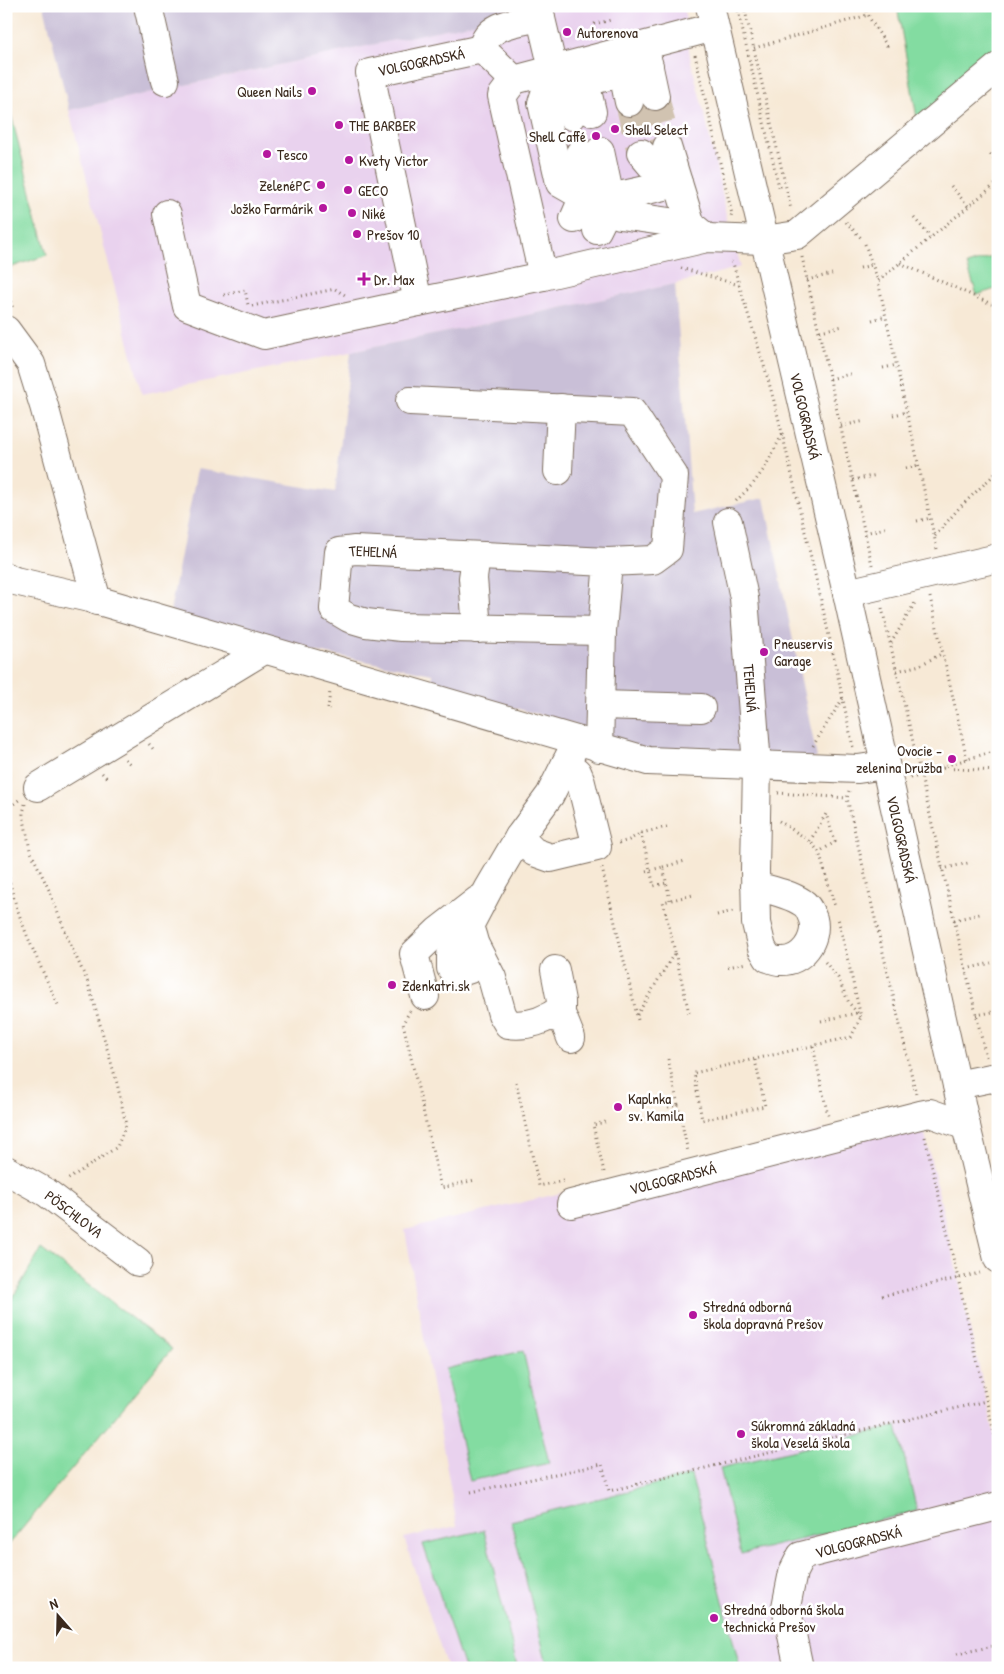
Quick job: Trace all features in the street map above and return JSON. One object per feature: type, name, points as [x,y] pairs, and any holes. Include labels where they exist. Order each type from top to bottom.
[{"type":"street","points":[[148,6],[165,81]]},
{"type":"street","points":[[482,49],[484,40],[490,32],[500,26],[540,11],[582,114]]},
{"type":"street","name":"VOLGOGRADSKÁ","points":[[418,302],[370,73],[482,49],[514,80],[566,77],[638,64],[712,16],[848,593],[884,765],[966,1126],[990,1266]]},
{"type":"street","points":[[638,64],[641,99]]},
{"type":"street","points":[[167,214],[187,306],[264,336],[708,240],[764,240],[798,235],[998,67]]},
{"type":"street","points":[[566,77],[542,103],[560,183],[593,210],[620,215],[708,240]]},
{"type":"street","points":[[514,80],[502,96],[543,276]]},
{"type":"street","points":[[653,150],[668,183],[708,240]]},
{"type":"street","points":[[590,152],[593,210]]},
{"type":"street","points":[[593,210],[668,183]]},
{"type":"street","points":[[6,330],[30,364],[44,406],[97,601]]},
{"type":"street","points":[[410,401],[561,408],[558,471]]},
{"type":"street","name":"TEHELNÁ","points":[[561,408],[632,412],[674,476],[668,549],[653,560],[608,562],[355,550],[339,552],[334,609],[349,618],[366,623],[401,627],[602,630]]},
{"type":"street","name":"TEHELNÁ","points":[[728,522],[744,598],[758,765],[747,809],[755,886]]},
{"type":"street","points":[[476,557],[473,578],[477,629]]},
{"type":"street","points":[[848,593],[877,586],[935,580],[998,558]]},
{"type":"street","points":[[519,838],[534,852],[552,858],[597,847],[580,779],[576,772],[581,751],[601,705],[602,630],[608,562]]},
{"type":"street","points":[[6,577],[15,581],[97,601],[264,650],[581,751],[648,762],[858,769],[884,765]]},
{"type":"street","points":[[32,790],[264,650]]},
{"type":"street","points":[[601,705],[701,708]]},
{"type":"street","points":[[555,970],[561,1000],[561,1020],[508,1024],[502,1014],[492,978],[473,937],[486,895],[519,838],[581,751]]},
{"type":"street","points":[[424,991],[414,954],[438,931],[486,895]]},
{"type":"street","points":[[925,1114],[957,1085],[995,1074]]},
{"type":"street","points":[[925,1114],[966,1126]]},
{"type":"street","name":"VOLGOGRADSKÁ","points":[[569,1192],[925,1114]]},
{"type":"street","name":"PÖSCHLOVA","points":[[6,1170],[47,1193],[138,1262]]},
{"type":"street","name":"VOLGOGRADSKÁ","points":[[799,1668],[786,1607],[793,1572],[801,1556],[998,1506]]},
{"type":"path","points":[[674,6],[676,14]]},
{"type":"path","points":[[744,6],[976,1016],[995,1074]]},
{"type":"path","points":[[865,6],[868,15],[887,46],[885,49]]},
{"type":"path","points":[[754,48],[868,15]]},
{"type":"path","points":[[594,24],[611,20]]},
{"type":"path","points":[[990,154],[998,163]]},
{"type":"path","points":[[878,281],[998,182]]},
{"type":"path","points":[[952,186],[968,206]]},
{"type":"path","points":[[914,218],[931,237]]},
{"type":"path","points":[[708,240],[733,263],[769,382],[819,587],[830,646],[858,769],[847,798],[925,1114],[958,1278],[998,1450]]},
{"type":"path","points":[[865,244],[878,281],[935,536],[935,580],[943,653],[967,759]]},
{"type":"path","points":[[900,263],[998,307]]},
{"type":"path","points":[[860,268],[872,265]]},
{"type":"path","points":[[673,266],[739,285]]},
{"type":"path","points":[[808,280],[832,274]]},
{"type":"path","points":[[220,296],[245,290],[248,307],[335,289],[349,298]]},
{"type":"path","points":[[872,320],[886,316]]},
{"type":"path","points":[[819,332],[843,326]]},
{"type":"path","points":[[883,368],[897,365]]},
{"type":"path","points":[[830,379],[854,373]]},
{"type":"path","points":[[893,415],[907,412]]},
{"type":"path","points":[[841,426],[865,421]]},
{"type":"path","points":[[728,522],[732,505],[753,484],[764,469],[782,435]]},
{"type":"path","points":[[906,468],[919,465]]},
{"type":"path","points":[[935,536],[959,508],[998,471]]},
{"type":"path","points":[[853,480],[877,475]]},
{"type":"path","points":[[918,521],[931,518]]},
{"type":"path","points":[[865,532],[889,527]]},
{"type":"path","points":[[890,644],[918,598]]},
{"type":"path","points":[[897,671],[920,665],[943,653]]},
{"type":"path","points":[[810,751],[843,697]]},
{"type":"path","points":[[921,776],[938,768],[998,750]]},
{"type":"path","points":[[919,769],[998,771]]},
{"type":"path","points":[[6,810],[32,790]]},
{"type":"path","points":[[32,790],[23,814],[30,850],[88,983],[114,1074],[126,1125],[118,1148],[47,1193]]},
{"type":"path","points":[[810,841],[826,814],[835,842],[818,852]]},
{"type":"path","points":[[638,1020],[597,847],[629,840],[641,833],[667,827]]},
{"type":"path","points":[[641,833],[648,870],[654,886],[666,883]]},
{"type":"path","points":[[6,858],[8,875],[26,932],[59,1007]]},
{"type":"path","points":[[648,870],[685,861]]},
{"type":"path","points":[[942,869],[968,862]]},
{"type":"path","points":[[663,866],[670,900]]},
{"type":"path","points":[[689,1013],[664,902],[693,895]]},
{"type":"path","points":[[954,920],[980,914]]},
{"type":"path","points":[[636,1016],[675,952]]},
{"type":"path","points":[[966,969],[991,963]]},
{"type":"path","points":[[424,991],[403,1023],[441,1188],[475,1180]]},
{"type":"path","points":[[976,1016],[998,1011]]},
{"type":"path","points":[[821,1021],[857,1013]]},
{"type":"path","points":[[755,1060],[765,1106],[702,1120],[694,1073],[851,1038],[861,1017]]},
{"type":"path","points":[[813,1046],[828,1117]]},
{"type":"path","points":[[668,1059],[689,1159]]},
{"type":"path","points":[[516,1082],[539,1186],[569,1192]]},
{"type":"path","points":[[668,1107],[678,1104]]},
{"type":"path","points":[[604,1172],[593,1124],[605,1122]]},
{"type":"path","points":[[595,1174],[613,1170]]},
{"type":"path","points":[[882,1296],[958,1278],[990,1266]]},
{"type":"path","points":[[471,1492],[602,1464],[609,1491],[986,1401]]},
{"type":"path","points":[[957,1654],[998,1645]]},
{"type":"shaded area","points":[[44,6],[504,6],[506,16],[69,110]]},
{"type":"shaded area","points":[[504,6],[684,6],[690,58],[727,216],[741,267],[675,284],[142,394],[69,110],[505,16]]},
{"type":"shaded area","points":[[675,284],[692,514],[764,498],[817,758],[656,753],[556,719],[432,686],[432,674],[168,623],[197,469],[335,492],[351,352]]},
{"type":"shaded area","name":"Stredná odborná škola dopravná Prešov","points":[[919,1108],[998,1450],[998,1668],[447,1668],[404,1538],[457,1526],[405,1230]]},
{"type":"green space","points":[[897,6],[998,6],[998,70],[920,135]]},
{"type":"green space","points":[[6,95],[47,255],[6,269]]},
{"type":"green space","points":[[998,255],[998,288],[977,295],[967,265]]},
{"type":"green space","points":[[41,1249],[172,1349],[6,1548],[6,1309]]},
{"type":"green space","points":[[523,1351],[549,1463],[470,1481],[445,1369]]},
{"type":"green space","points":[[897,1426],[917,1511],[741,1554],[720,1468]]},
{"type":"green space","points":[[691,1475],[740,1668],[548,1668],[511,1521]]},
{"type":"green space","points":[[484,1530],[518,1668],[464,1668],[423,1544]]},
{"type":"tunnel","points":[[655,96],[667,147]]},
{"type":"tunnel","points":[[629,102],[641,153]]},
{"type":"place","name":"Autorenova","points":[[567,32]]},
{"type":"place","name":"Queen Nails","points":[[312,91]]},
{"type":"place","name":"THE BARBER","points":[[339,125]]},
{"type":"place","name":"Shell Select","points":[[615,129]]},
{"type":"place","name":"Shell Caffé","points":[[596,136]]},
{"type":"place","name":"Tesco","points":[[267,154]]},
{"type":"place","name":"Kvety Victor","points":[[349,160]]},
{"type":"place","name":"ZelenéPC","points":[[321,185]]},
{"type":"place","name":"GECO","points":[[348,190]]},
{"type":"place","name":"Jožko Farmárik","points":[[323,208]]},
{"type":"place","name":"Niké","points":[[352,213]]},
{"type":"place","name":"Prešov 10","points":[[357,234]]},
{"type":"place","name":"Dr. Max","points":[[364,279]]},
{"type":"place","name":"Pneuservis Garage","points":[[764,652]]},
{"type":"place","name":"Ovocie - zelenina Družba","points":[[952,759]]},
{"type":"place","name":"Zdenkatri.sk","points":[[392,985]]},
{"type":"place","name":"Kaplnka sv. Kamila","points":[[618,1107]]},
{"type":"place","name":"Stredná odborná škola dopravná Prešov","points":[[693,1315]]},
{"type":"place","name":"Súkromná základná škola Veselá škola","points":[[741,1434]]},
{"type":"place","name":"Stredná odborná škola technická Prešov","points":[[714,1618]]}]
